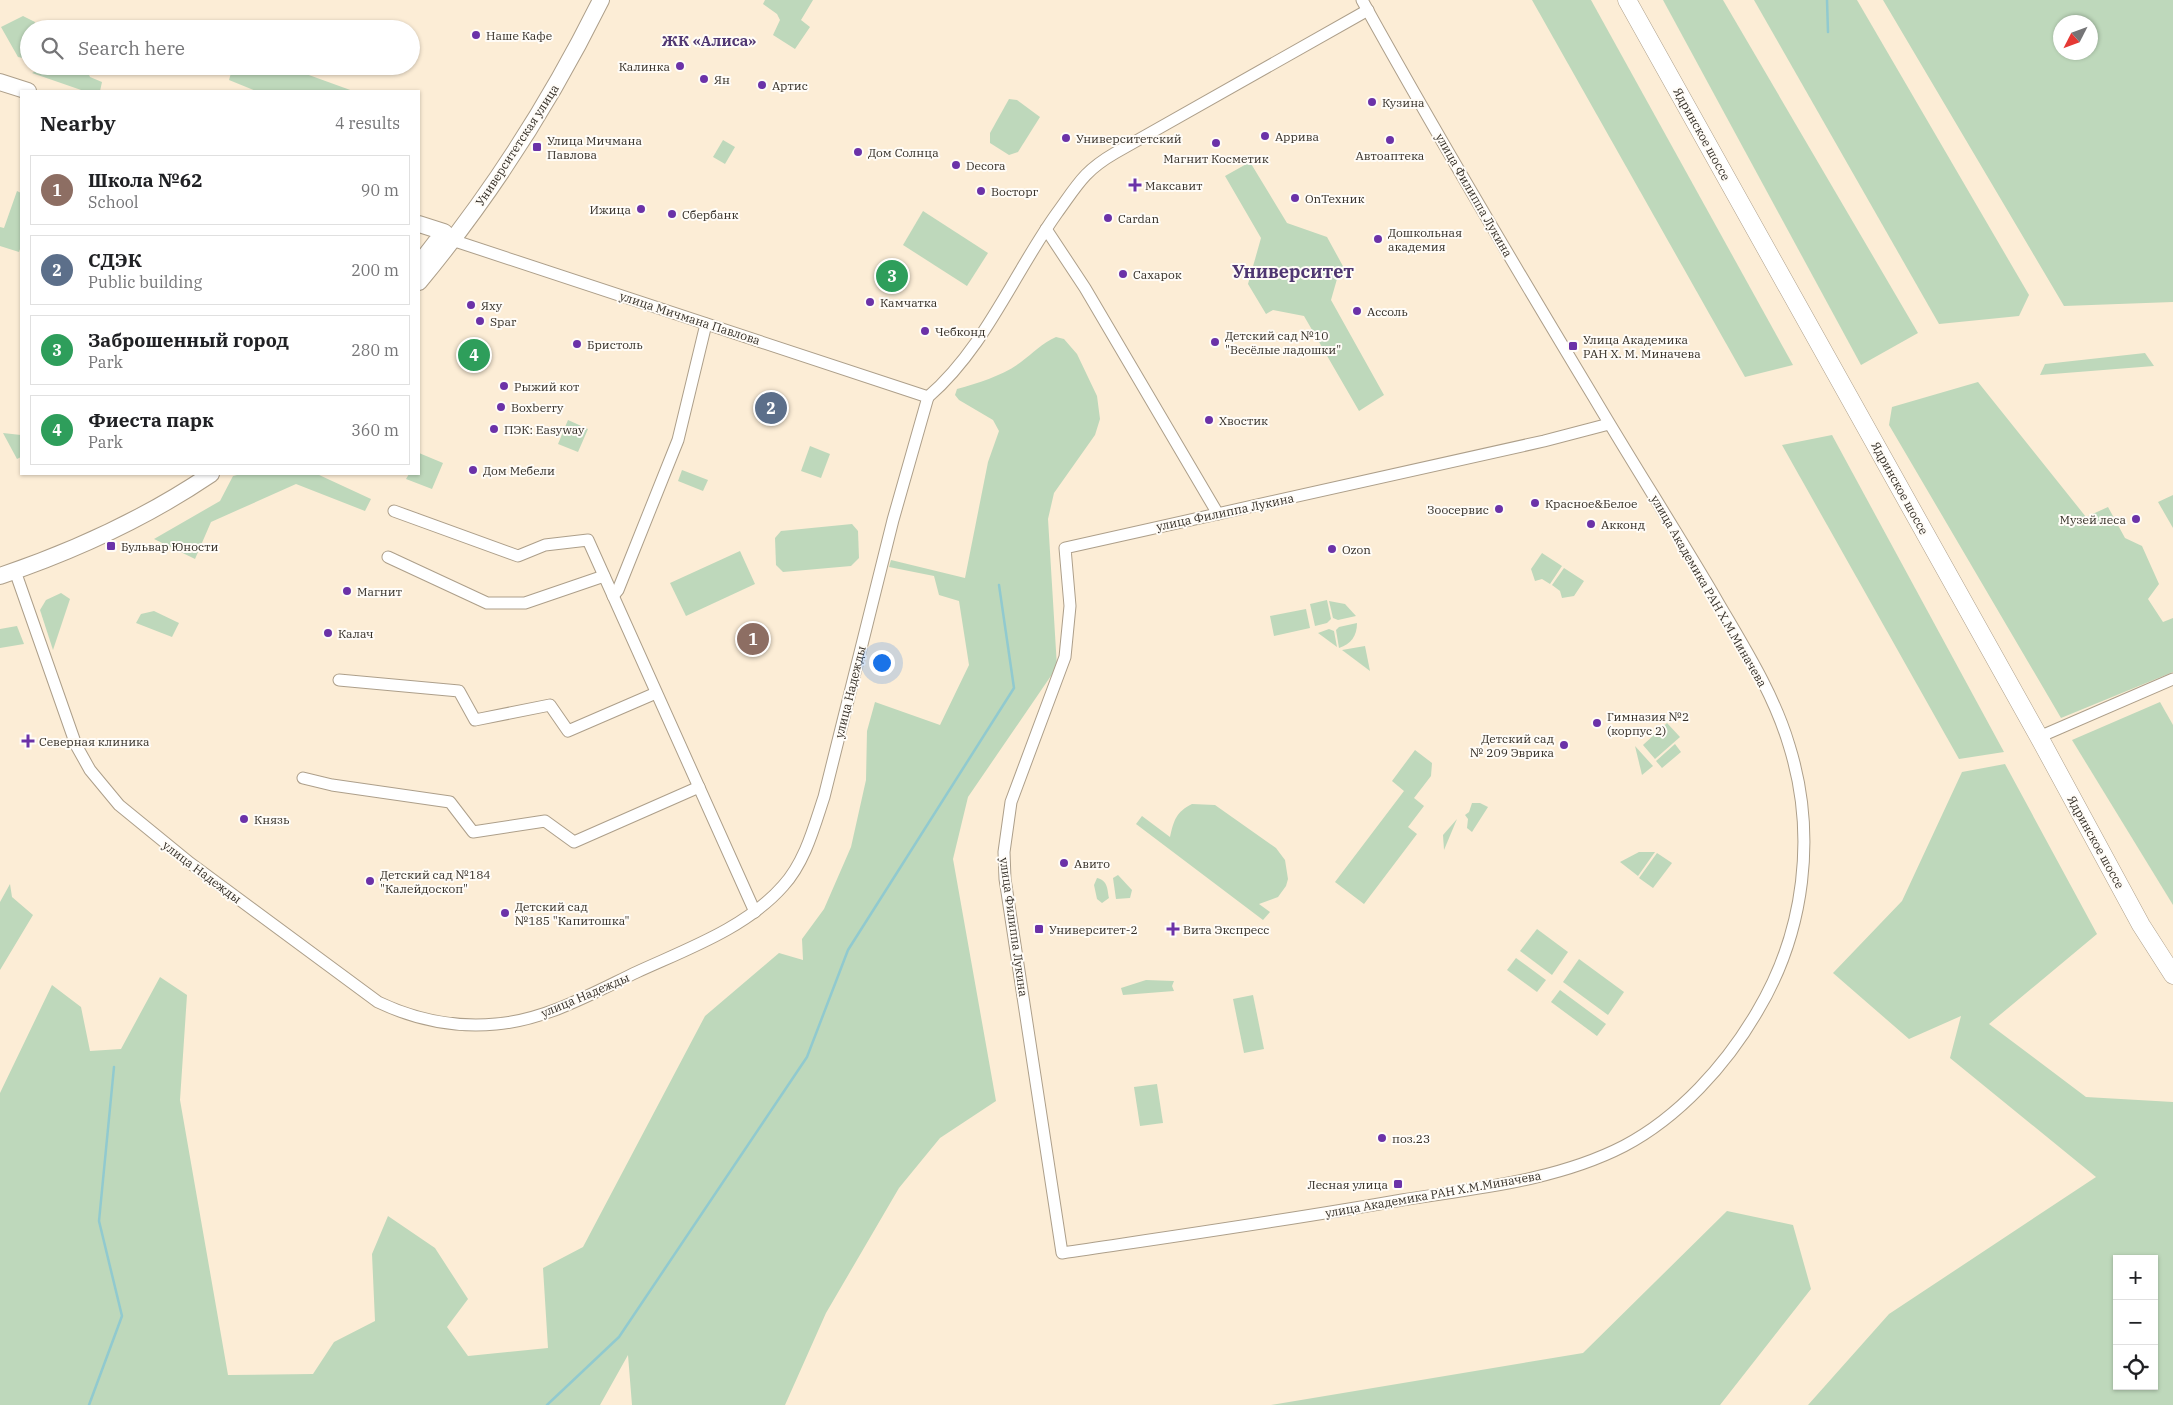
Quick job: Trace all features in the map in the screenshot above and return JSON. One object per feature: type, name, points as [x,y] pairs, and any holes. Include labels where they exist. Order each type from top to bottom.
[{"type":"main road","name":"Университетская улица","points":[[582,27],[590,0]]},
{"type":"main road","name":"Университетская улица","points":[[420,263],[444,237],[524,138],[582,27],[601,0]]},
{"type":"main road","name":"Ядринское шоссе","points":[[1627,0],[2039,737],[2141,925],[2173,975]]},
{"type":"main road","points":[[0,82],[20,93]]},
{"type":"main road","points":[[0,92],[20,94]]},
{"type":"main road","name":"улица Мичмана Павлова","points":[[420,225],[444,237]]},
{"type":"main road","name":"улица Мичмана Павлова","points":[[420,234],[444,237]]},
{"type":"main road","name":"Университетская улица","points":[[420,280],[444,237]]},
{"type":"main road","points":[[6,569],[128,513],[192,475]]},
{"type":"main road","points":[[6,569],[108,534],[146,514],[209,475]]},
{"type":"street","name":"улица Филиппа Лукина","points":[[1062,1253],[1005,879],[1004,852],[1009,810],[1035,734],[1065,657],[1070,606],[1065,548],[1526,445],[1609,424],[1362,0]]},
{"type":"street","points":[[928,397],[944,383],[970,352],[1046,229],[1086,172],[1094,165],[1368,10]]},
{"type":"street","points":[[1046,229],[1090,296],[1218,514]]},
{"type":"street","name":"улица Мичмана Павлова","points":[[444,237],[928,397]]},
{"type":"street","points":[[613,596],[618,590],[678,440],[706,324]]},
{"type":"street","name":"улица Надежды","points":[[6,569],[76,745],[90,770],[112,798],[159,839],[289,938],[378,1002],[400,1012],[434,1022],[465,1026],[529,1019],[571,1004],[699,943],[755,912],[785,884],[797,866],[811,836],[824,797],[893,520],[928,397]]},
{"type":"street","name":"улица Академика РАН Х.М.Миначева","points":[[1062,1253],[1259,1224],[1529,1179],[1574,1166],[1623,1147],[1645,1134],[1667,1117],[1704,1083],[1748,1028],[1771,988],[1788,942],[1802,888],[1805,857],[1800,788],[1789,743],[1760,676],[1662,508],[1609,424]]},
{"type":"street","points":[[394,511],[518,556],[545,545],[588,540],[755,912]]},
{"type":"street","points":[[388,557],[487,603],[525,602],[604,576]]},
{"type":"street","points":[[2039,737],[2173,679]]},
{"type":"street","points":[[338,680],[459,692],[475,720],[550,705],[568,731],[656,692]]},
{"type":"street","points":[[303,778],[332,785],[450,802],[474,832],[545,821],[574,842],[699,787]]},
{"type":"green space","points":[[765,0],[813,0],[801,20],[810,27],[795,49],[773,35],[780,20],[777,14],[763,4]]},
{"type":"green space","points":[[1532,0],[1591,0],[1793,365],[1745,377]]},
{"type":"green space","points":[[1663,0],[1723,0],[1918,333],[1861,365]]},
{"type":"green space","points":[[1754,0],[1857,0],[2029,295],[2019,316],[1939,324]]},
{"type":"green space","points":[[1883,0],[2173,0],[2173,302],[2064,306]]},
{"type":"green space","points":[[23,16],[31,20],[20,20],[20,57],[18,57],[1,27]]},
{"type":"green space","points":[[38,75],[89,75],[102,82],[100,90],[81,90]]},
{"type":"green space","points":[[230,75],[309,75],[350,90],[254,90],[229,80]]},
{"type":"green space","points":[[1009,99],[1017,100],[1040,117],[1018,152],[1009,155],[990,143],[990,133]]},
{"type":"green space","points":[[723,140],[735,147],[725,164],[713,157]]},
{"type":"green space","points":[[1250,162],[1287,223],[1327,237],[1344,268],[1339,272],[1331,300],[1384,395],[1359,411],[1304,316],[1273,310],[1266,314],[1248,284],[1261,238],[1225,176]]},
{"type":"green space","points":[[17,191],[20,192],[19,252],[0,246],[0,227],[4,228]]},
{"type":"green space","points":[[923,211],[988,253],[967,286],[903,245]]},
{"type":"green space","points":[[1056,337],[1064,339],[1077,354],[1097,396],[1100,419],[1095,435],[1054,493],[1048,519],[1057,667],[968,797],[953,859],[996,1101],[940,1138],[899,1188],[826,1313],[785,1405],[632,1405],[628,1355],[600,1405],[0,1405],[0,1093],[52,985],[81,1007],[90,1051],[121,1049],[160,977],[187,995],[180,1100],[228,1375],[313,1374],[334,1342],[375,1321],[372,1254],[388,1216],[435,1248],[468,1299],[447,1327],[468,1356],[548,1348],[543,1268],[583,1247],[705,1016],[779,953],[803,960],[802,939],[824,909],[851,847],[866,780],[867,731],[875,702],[940,725],[969,665],[959,601],[939,595],[934,576],[889,567],[891,560],[965,578],[988,462],[999,431],[993,420],[959,400],[955,395],[957,389],[1006,371]]},
{"type":"green space","points":[[2145,353],[2154,366],[2040,375],[2045,364]]},
{"type":"green space","points":[[1978,382],[2086,517],[2108,507],[2125,538],[2142,546],[2159,584],[2148,599],[2163,622],[2173,618],[2173,672],[2061,718],[1889,425],[1892,407]]},
{"type":"green space","points":[[568,420],[588,429],[578,452],[558,444]]},
{"type":"green space","points":[[3,433],[20,435],[20,458],[17,459]]},
{"type":"green space","points":[[1832,435],[2004,752],[1959,759],[1782,445]]},
{"type":"green space","points":[[810,446],[830,454],[821,478],[801,471]]},
{"type":"green space","points":[[420,453],[443,463],[432,489],[406,479],[408,475],[420,475]]},
{"type":"green space","points":[[682,470],[708,480],[703,491],[678,481]]},
{"type":"green space","points":[[319,475],[371,499],[365,511],[296,484],[211,522],[195,559],[154,539],[220,501],[233,476]]},
{"type":"green space","points":[[2173,495],[2173,528],[2158,502]]},
{"type":"green space","points":[[852,524],[858,531],[859,558],[851,566],[783,572],[776,565],[775,538],[781,531]]},
{"type":"green space","points":[[740,551],[755,584],[686,616],[670,583]]},
{"type":"green space","points":[[1542,553],[1562,566],[1550,584],[1542,579],[1535,581],[1531,569]]},
{"type":"green space","points":[[1564,568],[1584,581],[1574,596],[1562,598],[1560,591],[1552,585]]},
{"type":"green space","points":[[61,593],[70,599],[53,650],[40,610],[46,600]]},
{"type":"green space","points":[[1327,600],[1331,619],[1327,623],[1315,626],[1310,604]]},
{"type":"green space","points":[[1329,601],[1345,604],[1356,616],[1338,620],[1333,618]]},
{"type":"green space","points":[[1306,609],[1310,628],[1274,636],[1270,616]]},
{"type":"green space","points":[[154,611],[179,623],[172,637],[136,623],[141,614]]},
{"type":"green space","points":[[1357,623],[1356,632],[1352,639],[1339,648],[1336,630],[1339,627]]},
{"type":"green space","points":[[17,626],[24,644],[0,648],[0,629]]},
{"type":"green space","points":[[1329,629],[1334,631],[1337,647],[1318,633]]},
{"type":"green space","points":[[1365,646],[1370,671],[1342,650]]},
{"type":"green space","points":[[2160,702],[2173,725],[2173,905],[2072,740]]},
{"type":"green space","points":[[1667,723],[1680,737],[1655,759],[1643,745]]},
{"type":"green space","points":[[1675,744],[1681,752],[1662,768],[1656,761]]},
{"type":"green space","points":[[1635,746],[1653,766],[1642,775]]},
{"type":"green space","points":[[1415,750],[1432,763],[1431,776],[1414,798],[1424,806],[1408,827],[1417,834],[1364,904],[1335,882],[1404,791],[1392,781]]},
{"type":"green space","points":[[2005,764],[2097,934],[1989,1024],[2086,1097],[2173,1102],[2173,1405],[1808,1405],[1889,1314],[2096,1177],[1950,1058],[1961,1016],[1909,1039],[1833,973],[1902,901],[1962,772]]},
{"type":"green space","points":[[1472,803],[1480,803],[1488,807],[1472,832],[1467,828],[1468,819],[1465,815],[1469,812]]},
{"type":"green space","points":[[1192,804],[1215,805],[1276,848],[1285,860],[1288,879],[1286,886],[1278,897],[1259,904],[1270,912],[1263,920],[1136,824],[1142,816],[1170,837],[1176,817],[1182,810]]},
{"type":"green space","points":[[1457,819],[1444,850],[1443,835]]},
{"type":"green space","points":[[1639,852],[1655,852],[1638,876],[1620,862]]},
{"type":"green space","points":[[1657,853],[1672,863],[1653,888],[1639,878]]},
{"type":"green space","points":[[1118,875],[1132,890],[1130,898],[1116,899],[1113,878]]},
{"type":"green space","points":[[1097,878],[1105,883],[1108,891],[1109,898],[1102,903],[1097,899],[1094,885]]},
{"type":"green space","points":[[10,884],[12,897],[33,915],[0,970],[0,902]]},
{"type":"green space","points":[[1537,929],[1568,952],[1552,975],[1520,951]]},
{"type":"green space","points":[[1516,958],[1546,980],[1537,992],[1507,970]]},
{"type":"green space","points":[[1579,959],[1624,992],[1608,1015],[1563,982]]},
{"type":"green space","points":[[1146,980],[1174,981],[1172,986],[1174,991],[1123,995],[1121,988]]},
{"type":"green space","points":[[1560,990],[1606,1024],[1597,1036],[1551,1002]]},
{"type":"green space","points":[[1253,995],[1264,1049],[1244,1053],[1233,999]]},
{"type":"green space","points":[[1157,1084],[1163,1123],[1140,1126],[1134,1087]]},
{"type":"green space","points":[[1727,1211],[1793,1225],[1811,1289],[1720,1405],[1271,1405],[1583,1353]]},
{"type":"waterway","points":[[1827,0],[1828,32]]},
{"type":"waterway","points":[[547,1405],[619,1337],[807,1057],[848,950],[1014,688],[999,585]]},
{"type":"waterway","points":[[89,1405],[122,1316],[99,1221],[114,1067]]},
{"type":"place","name":"Наше Кафе","points":[[476,35]]},
{"type":"place","name":"Калинка","points":[[680,66]]},
{"type":"place","name":"Ян","points":[[704,79]]},
{"type":"place","name":"Артис","points":[[762,85]]},
{"type":"place","name":"Кузина","points":[[1372,102]]},
{"type":"place","name":"Аррива","points":[[1265,136]]},
{"type":"place","name":"Университетский","points":[[1066,138]]},
{"type":"place","name":"Автоаптека","points":[[1390,140]]},
{"type":"place","name":"Магнит Косметик","points":[[1216,143]]},
{"type":"place","name":"Улица Мичмана Павлова","points":[[537,147]]},
{"type":"place","name":"Дом Солнца","points":[[858,152]]},
{"type":"place","name":"Decora","points":[[956,165]]},
{"type":"place","name":"Максавит","points":[[1135,185]]},
{"type":"place","name":"Восторг","points":[[981,191]]},
{"type":"place","name":"OnТехник","points":[[1295,198]]},
{"type":"place","name":"Ижица","points":[[641,209]]},
{"type":"place","name":"Сбербанк","points":[[672,214]]},
{"type":"place","name":"Cardan","points":[[1108,218]]},
{"type":"place","name":"Дошкольная академия","points":[[1378,239]]},
{"type":"place","name":"Сахарок","points":[[1123,274]]},
{"type":"place","name":"Заброшенный город","points":[[892,276]]},
{"type":"place","name":"Камчатка","points":[[870,302]]},
{"type":"place","name":"Яху","points":[[471,305]]},
{"type":"place","name":"Ассоль","points":[[1357,311]]},
{"type":"place","name":"Spar","points":[[480,321]]},
{"type":"place","name":"Чебконд","points":[[925,331]]},
{"type":"place","name":"Детский сад №10 \"Весёлые ладошки\"","points":[[1215,342]]},
{"type":"place","name":"Бристоль","points":[[577,344]]},
{"type":"place","name":"Улица Академика РАН Х. М. Миначева","points":[[1573,346]]},
{"type":"place","name":"Фиеста парк","points":[[474,355]]},
{"type":"place","name":"Рыжий кот","points":[[504,386]]},
{"type":"place","name":"Boxberry","points":[[501,407]]},
{"type":"place","name":"СДЭК","points":[[771,408]]},
{"type":"place","name":"Хвостик","points":[[1209,420]]},
{"type":"place","name":"ПЭК: Easyway","points":[[494,429]]},
{"type":"place","name":"Дом Мебели","points":[[473,470]]},
{"type":"place","name":"Красное&Белое","points":[[1535,503]]},
{"type":"place","name":"Зоосервис","points":[[1499,509]]},
{"type":"place","name":"Музей леса","points":[[2136,519]]},
{"type":"place","name":"Акконд","points":[[1591,524]]},
{"type":"place","name":"Бульвар Юности","points":[[111,546]]},
{"type":"place","name":"Ozon","points":[[1332,549]]},
{"type":"place","name":"Магнит","points":[[347,591]]},
{"type":"place","name":"Калач","points":[[328,633]]},
{"type":"place","name":"Школа №62","points":[[753,639]]},
{"type":"place","name":"Гимназия №2 (корпус 2)","points":[[1597,723]]},
{"type":"place","name":"Северная клиника","points":[[28,741]]},
{"type":"place","name":"Детский сад № 209 Эврика","points":[[1564,745]]},
{"type":"place","name":"Князь","points":[[244,819]]},
{"type":"place","name":"Авито","points":[[1064,863]]},
{"type":"place","name":"Детский сад №184 \"Калейдоскоп\"","points":[[370,881]]},
{"type":"place","name":"Детский сад №185 \"Капитошка\"","points":[[505,913]]},
{"type":"place","name":"Университет-2","points":[[1039,929]]},
{"type":"place","name":"Вита Экспресс","points":[[1173,929]]},
{"type":"place","name":"поз.23","points":[[1382,1138]]},
{"type":"place","name":"Лесная улица","points":[[1398,1184]]},
{"type":"district","name":"ЖК «Алиса»","points":[[709,40]]},
{"type":"district","name":"Университет","points":[[1293,271]]}]
